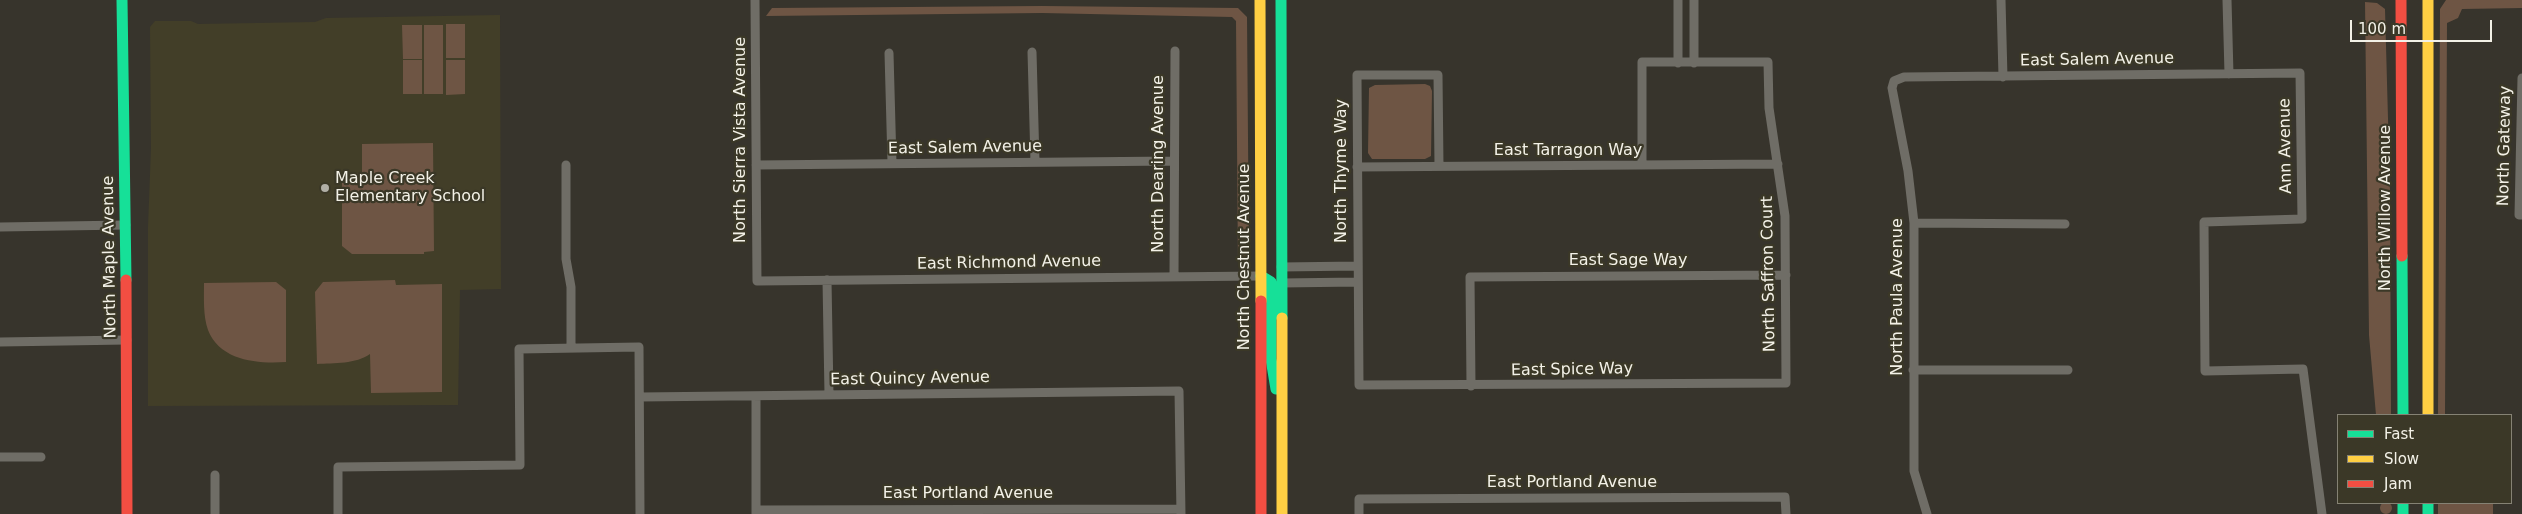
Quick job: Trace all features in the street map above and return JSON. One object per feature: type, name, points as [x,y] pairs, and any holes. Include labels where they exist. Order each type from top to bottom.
[{"type":"main road","name":"North Maple Avenue","points":[[122,0],[126,225],[127,514]]},
{"type":"main road","name":"North Chestnut Avenue","points":[[1260,0],[1261,514]]},
{"type":"main road","points":[[1281,0],[1282,514]]},
{"type":"main road","name":"North Willow Avenue","points":[[2401,0],[2403,414]]},
{"type":"main road","points":[[2428,0],[2428,414]]},
{"type":"main road","points":[[1261,276],[1271,282],[1271,359],[1282,421]]},
{"type":"street","name":"North Sierra Vista Avenue","points":[[755,0],[757,281]]},
{"type":"street","points":[[1678,0],[1678,63]]},
{"type":"street","points":[[1642,165],[1642,62],[1694,63],[1694,0]]},
{"type":"street","points":[[2002,0],[2003,76]]},
{"type":"street","points":[[2227,0],[2229,74]]},
{"type":"street","points":[[1678,22],[1694,21]]},
{"type":"street","name":"North Dearing Avenue","points":[[1174,51],[1174,276]]},
{"type":"street","points":[[1032,52],[1035,162]]},
{"type":"street","points":[[889,53],[892,163]]},
{"type":"street","name":"North Saffron Court","points":[[1694,63],[1768,62],[1769,108],[1785,216],[1786,383]]},
{"type":"street","name":"East Salem Avenue","points":[[1894,81],[1904,77],[2300,73]]},
{"type":"street","name":"Ann Avenue","points":[[2300,73],[2302,219],[2204,222],[2205,371],[2304,369],[2322,514]]},
{"type":"street","name":"North Thyme Way","points":[[1359,385],[1357,75],[1438,75],[1439,166]]},
{"type":"street","name":"North Gateway","points":[[2520,215],[2521,78]]},
{"type":"street","name":"North Paula Avenue","points":[[1894,81],[1892,88],[1908,171],[1914,223],[1914,471],[1927,514]]},
{"type":"street","name":"East Salem Avenue","points":[[756,164],[1174,160]]},
{"type":"street","points":[[566,164],[566,260],[571,288],[571,348]]},
{"type":"street","name":"East Tarragon Way","points":[[1358,167],[1778,164]]},
{"type":"street","points":[[1914,223],[2065,224]]},
{"type":"street","points":[[0,227],[126,225]]},
{"type":"street","name":"North Thyme Way","points":[[1281,267],[1358,266]]},
{"type":"street","points":[[1313,267],[1313,282]]},
{"type":"street","name":"East Sage Way","points":[[1471,386],[1470,277],[1786,275]]},
{"type":"street","name":"East Richmond Avenue","points":[[757,281],[1261,276]]},
{"type":"street","points":[[826,280],[829,395]]},
{"type":"street","points":[[1281,283],[1358,282]]},
{"type":"street","points":[[0,342],[127,340]]},
{"type":"street","points":[[338,514],[338,467],[520,465],[519,349],[640,347],[640,514]]},
{"type":"street","points":[[1913,370],[2068,370]]},
{"type":"street","name":"East Spice Way","points":[[1359,385],[1471,386],[1786,383]]},
{"type":"street","name":"East Quincy Avenue","points":[[640,397],[1179,391],[1180,511]]},
{"type":"street","points":[[756,396],[756,512]]},
{"type":"street","points":[[0,457],[41,457]]},
{"type":"street","points":[[215,475],[215,514]]},
{"type":"street","name":"East Portland Avenue","points":[[1360,514],[1359,498],[1785,497],[1786,514]]},
{"type":"street","name":"East Portland Avenue","points":[[756,512],[1180,511]]},
{"type":"shaded area","points":[[2446,0],[2522,0],[2522,8],[2462,9],[2458,18],[2447,23],[2445,414],[2438,414],[2440,9]]},
{"type":"shaded area","points":[[2365,2],[2377,3],[2385,9],[2390,192],[2391,414],[2376,414],[2369,335]]},
{"type":"shaded area","points":[[1042,6],[1238,8],[1247,17],[1249,258],[1238,267],[1236,21],[1232,17],[1042,13],[766,16],[772,8]]},
{"type":"shaded area","name":"Maple Creek Elementary School","points":[[500,15],[501,289],[460,290],[458,405],[148,406],[148,227],[151,149],[150,27],[155,21],[191,21],[198,24],[315,22],[326,18]]},
{"type":"shaded area","points":[[446,24],[465,24],[465,58],[446,58]]},
{"type":"shaded area","points":[[402,25],[422,25],[422,59],[403,59]]},
{"type":"shaded area","points":[[424,25],[443,25],[443,94],[424,94]]},
{"type":"shaded area","points":[[403,60],[422,60],[422,94],[403,94]]},
{"type":"shaded area","points":[[446,60],[465,60],[465,94],[446,95]]},
{"type":"shaded area","points":[[1425,84],[1430,86],[1432,91],[1431,156],[1425,159],[1372,159],[1368,153],[1369,88],[1375,85]]},
{"type":"shaded area","points":[[433,143],[434,251],[424,252],[424,254],[352,254],[342,246],[342,174],[362,173],[362,144]]},
{"type":"shaded area","points":[[395,280],[396,285],[442,284],[442,392],[371,393],[370,354],[358,360],[317,364],[315,292],[323,282]]},
{"type":"shaded area","points":[[276,282],[286,290],[286,362],[252,361],[231,354],[221,348],[206,325],[204,283]]},
{"type":"shaded area","points":[[2382,504],[2390,504],[2390,512],[2386,514],[2380,508]]},
{"type":"shaded area","points":[[2438,504],[2493,504],[2493,514],[2438,514]]},
{"type":"traffic: fast","points":[[122,0],[126,280]]},
{"type":"traffic: fast","points":[[1281,0],[1282,318]]},
{"type":"traffic: fast","points":[[2402,256],[2403,414]]},
{"type":"traffic: fast","points":[[1261,276],[1271,282],[1271,359],[1276,389]]},
{"type":"traffic: fast","points":[[2403,504],[2403,514]]},
{"type":"traffic: fast","points":[[2428,504],[2428,514]]},
{"type":"traffic: slow","points":[[1260,0],[1261,301]]},
{"type":"traffic: slow","points":[[2428,0],[2428,414]]},
{"type":"traffic: slow","points":[[1282,318],[1282,514]]},
{"type":"traffic: jam","points":[[2401,0],[2402,256]]},
{"type":"traffic: jam","points":[[126,280],[127,514]]},
{"type":"traffic: jam","points":[[1261,301],[1261,514]]},
{"type":"place","name":"Maple Creek Elementary School","points":[[325,188]]}]
